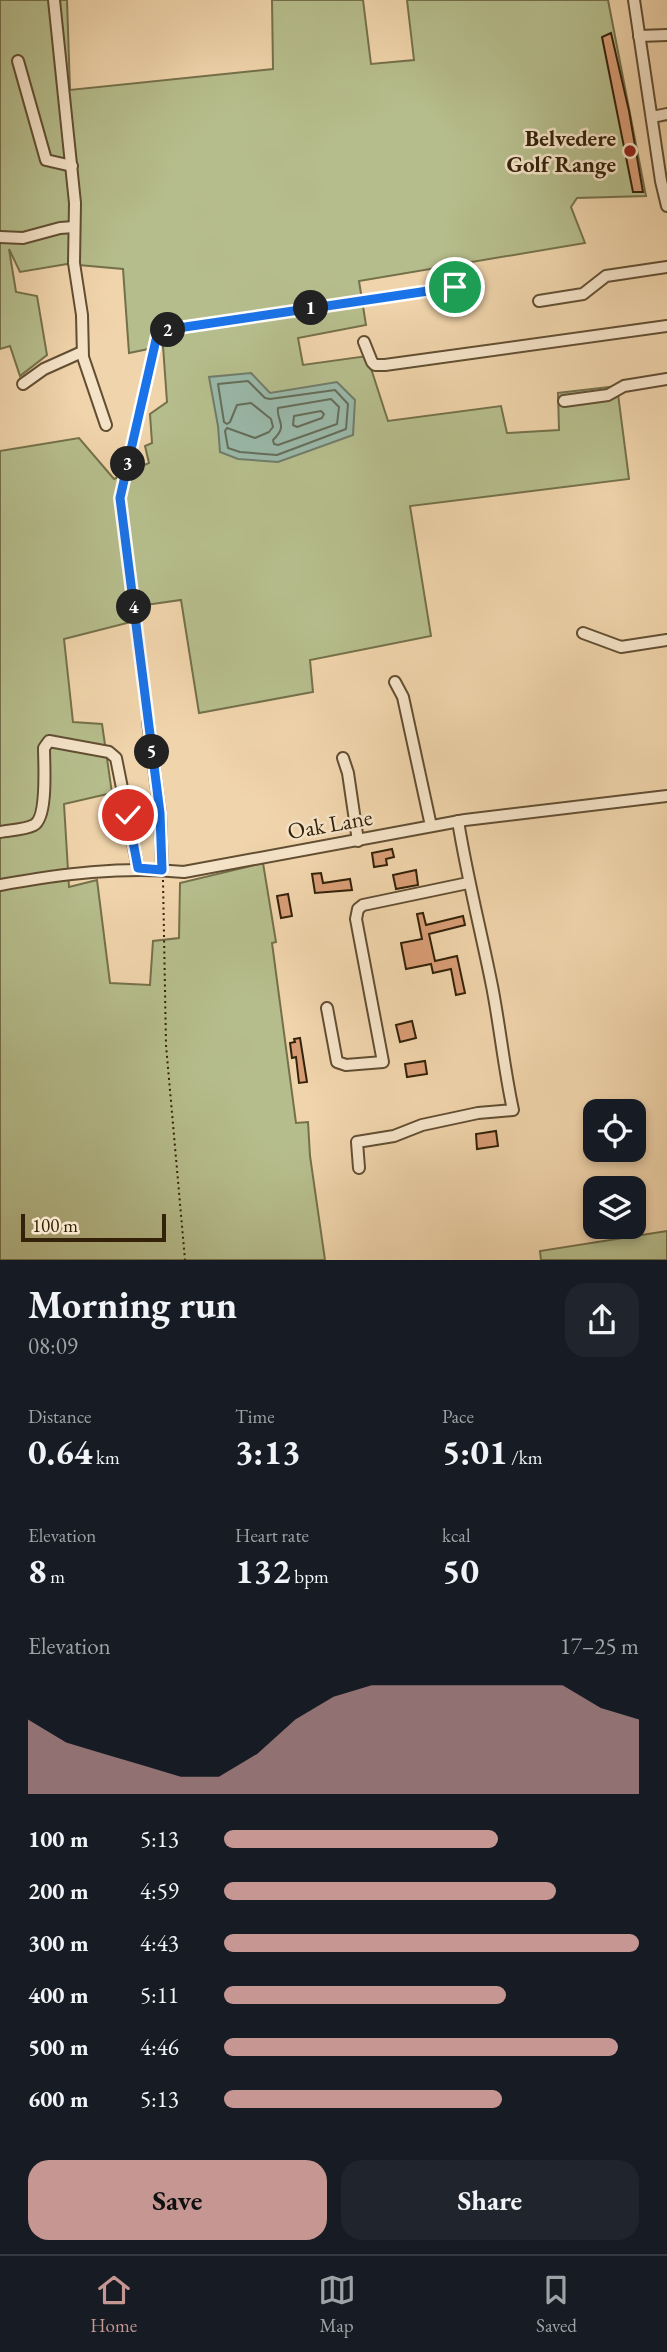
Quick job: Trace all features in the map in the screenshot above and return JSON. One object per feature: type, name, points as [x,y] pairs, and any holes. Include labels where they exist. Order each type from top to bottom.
[{"type":"street","points":[[54,0],[75,203],[74,263],[82,315],[82,352],[106,425]]},
{"type":"street","points":[[634,0],[667,205]]},
{"type":"street","points":[[639,36],[667,35]]},
{"type":"street","points":[[18,61],[46,160],[72,166]]},
{"type":"street","points":[[652,117],[667,114]]},
{"type":"street","points":[[0,237],[23,238],[74,227]]},
{"type":"street","points":[[539,302],[583,294],[606,276],[667,267]]},
{"type":"street","points":[[363,342],[372,362],[385,365],[667,326]]},
{"type":"street","points":[[23,384],[44,369],[82,352]]},
{"type":"street","points":[[565,401],[608,395],[624,386],[667,379]]},
{"type":"street","points":[[583,632],[621,646],[667,640]]},
{"type":"street","points":[[395,682],[403,697],[431,826]]},
{"type":"street","points":[[148,721],[160,813],[162,870]]},
{"type":"street","points":[[0,832],[30,827],[37,823],[43,802],[44,748],[49,741],[109,752],[116,758],[138,868]]},
{"type":"street","points":[[343,758],[348,773],[358,841]]},
{"type":"street","name":"Oak Lane","points":[[0,886],[38,878],[138,868],[184,872],[458,821],[667,796]]},
{"type":"street","points":[[359,1168],[357,1142],[394,1136],[422,1125],[478,1113],[513,1110],[506,1079],[503,1043],[468,883],[458,821]]},
{"type":"street","points":[[327,1008],[337,1062],[346,1065],[383,1062],[356,919],[358,909],[363,905],[468,883]]},
{"type":"path","points":[[148,721],[120,498],[158,331],[455,287]]},
{"type":"path","points":[[162,870],[166,1045],[185,1260]]},
{"type":"green space","points":[[0,0],[67,0],[70,90],[273,69],[272,0],[363,0],[371,64],[414,60],[407,0],[608,0],[646,196],[577,198],[571,207],[585,243],[359,281],[366,325],[298,338],[303,365],[367,356],[388,421],[501,406],[507,433],[559,430],[558,393],[617,386],[629,479],[410,506],[431,636],[310,660],[313,692],[199,713],[181,600],[131,607],[131,622],[64,639],[73,722],[102,724],[112,793],[64,804],[69,887],[97,880],[110,983],[150,985],[153,941],[179,938],[180,883],[263,863],[276,942],[272,943],[296,1123],[308,1122],[310,1156],[325,1260],[0,1260],[0,451],[79,438],[114,479],[149,463],[145,446],[152,443],[150,414],[167,402],[163,346],[129,353],[123,269],[67,264],[20,272],[9,249],[16,292],[37,296],[47,355],[20,376],[10,346],[0,349]]},
{"type":"green space","points":[[667,1231],[667,1260],[541,1260],[540,1251],[616,1239],[646,1239],[646,1234]]},
{"type":"water","points":[[251,373],[270,393],[337,382],[355,400],[353,435],[278,462],[238,459],[220,452],[209,377]]},
{"type":"building","name":"Belvedere Golf Range","points":[[611,33],[629,111],[643,192],[633,192],[602,37]]},
{"type":"building","points":[[392,849],[394,857],[386,859],[387,865],[374,867],[372,853]]},
{"type":"building","points":[[416,870],[418,885],[396,889],[393,875]]},
{"type":"building","points":[[321,873],[323,883],[350,879],[352,890],[315,893],[312,874]]},
{"type":"building","points":[[288,894],[292,916],[281,918],[277,896]]},
{"type":"building","points":[[423,913],[426,925],[463,916],[465,925],[429,934],[435,961],[457,956],[465,993],[456,995],[451,969],[433,973],[431,964],[406,969],[401,943],[422,939],[417,914]]},
{"type":"building","points":[[412,1021],[416,1038],[400,1042],[396,1025]]},
{"type":"building","points":[[300,1038],[307,1082],[299,1083],[296,1057],[292,1058],[290,1043]]},
{"type":"building","points":[[425,1061],[427,1074],[407,1077],[405,1064]]},
{"type":"building","points":[[496,1131],[498,1146],[477,1149],[476,1134]]},
{"type":"place","name":"Belvedere Golf Range","points":[[630,151]]},
{"type":"route","points":[[128,815],[138,868],[162,870],[160,813],[120,498],[158,331],[455,287]]}]
